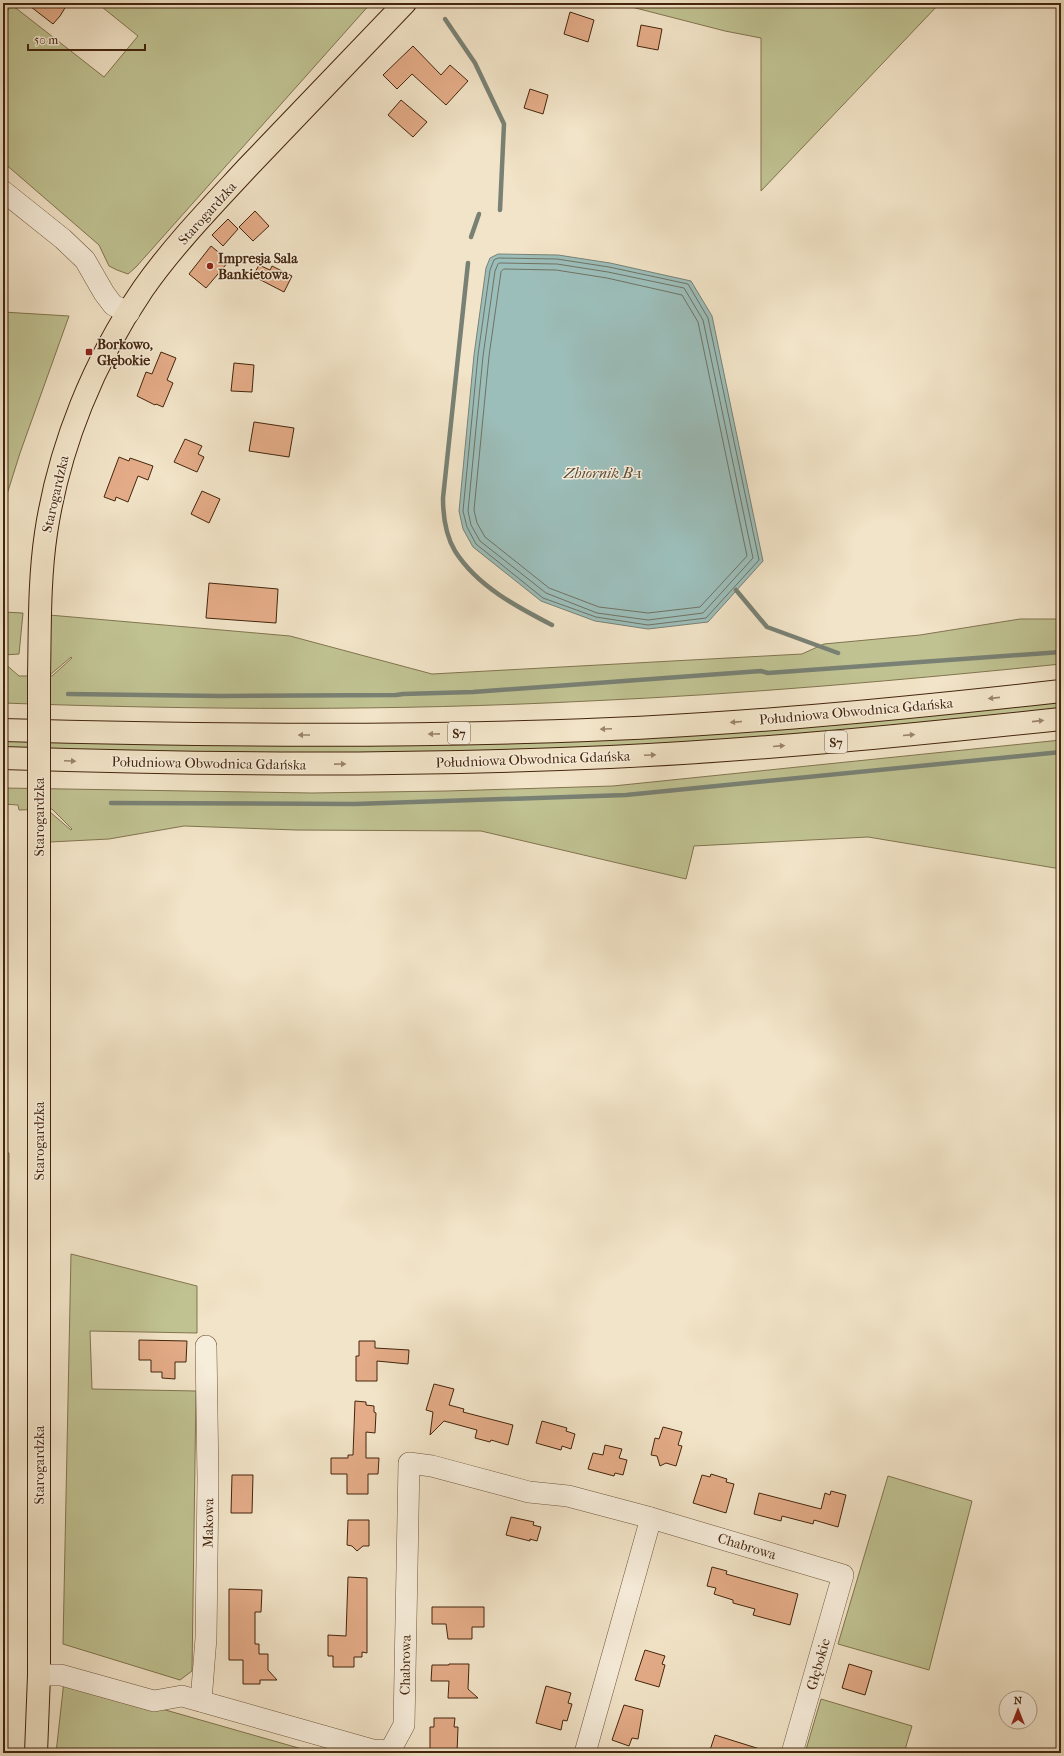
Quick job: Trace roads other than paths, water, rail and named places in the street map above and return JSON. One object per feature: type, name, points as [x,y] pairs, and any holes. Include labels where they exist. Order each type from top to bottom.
[{"type":"main road","name":"Starogardzka","points":[[36,1753],[39,1675],[39,676],[41,574],[46,532],[54,492],[68,439],[89,386],[129,313],[156,271],[201,218],[404,3]]},
{"type":"main road","name":"Południowa Obwodnica Gdańska","points":[[3,730],[149,734],[328,735],[527,732],[734,722],[914,707],[1061,691]]},
{"type":"main road","name":"Południowa Obwodnica Gdańska","points":[[3,758],[142,763],[258,764],[444,762],[603,757],[838,742],[1061,719]]},
{"type":"street","points":[[3,191],[63,239],[85,260],[104,293],[113,304],[129,313]]},
{"type":"street","name":"Makowa","points":[[201,1701],[206,1638],[208,1479],[206,1346]]},
{"type":"street","name":"Chabrowa","points":[[39,1675],[61,1675],[154,1701],[182,1696],[372,1750],[390,1751],[404,1725],[409,1463],[432,1466],[529,1492],[568,1496],[651,1518],[843,1575]]},
{"type":"street","points":[[585,1753],[651,1518]]},
{"type":"street","name":"Głębokie","points":[[792,1753],[843,1575]]},
{"type":"water","name":"Zbiornik B-1","points":[[498,254],[558,255],[610,263],[691,281],[712,316],[763,561],[708,622],[648,629],[595,621],[541,601],[473,547],[463,529],[459,511],[474,355],[486,268],[490,258]]},
{"type":"waterway","points":[[445,19],[475,63],[504,124],[500,210]]},
{"type":"waterway","points":[[471,237],[479,214]]},
{"type":"waterway","points":[[468,263],[443,498],[449,539],[455,551],[464,563],[486,585],[525,611],[552,625]]},
{"type":"waterway","points":[[736,590],[767,627],[838,653]]},
{"type":"waterway","points":[[68,694],[220,696],[396,695],[473,692],[761,671],[768,673],[1061,652]]},
{"type":"waterway","points":[[111,803],[355,804],[626,795],[1061,752]]},
{"type":"place","name":"Impresja Sala Bankietowa","points":[[210,266]]},
{"type":"place","name":"Borkowo, Głębokie","points":[[89,352]]}]
